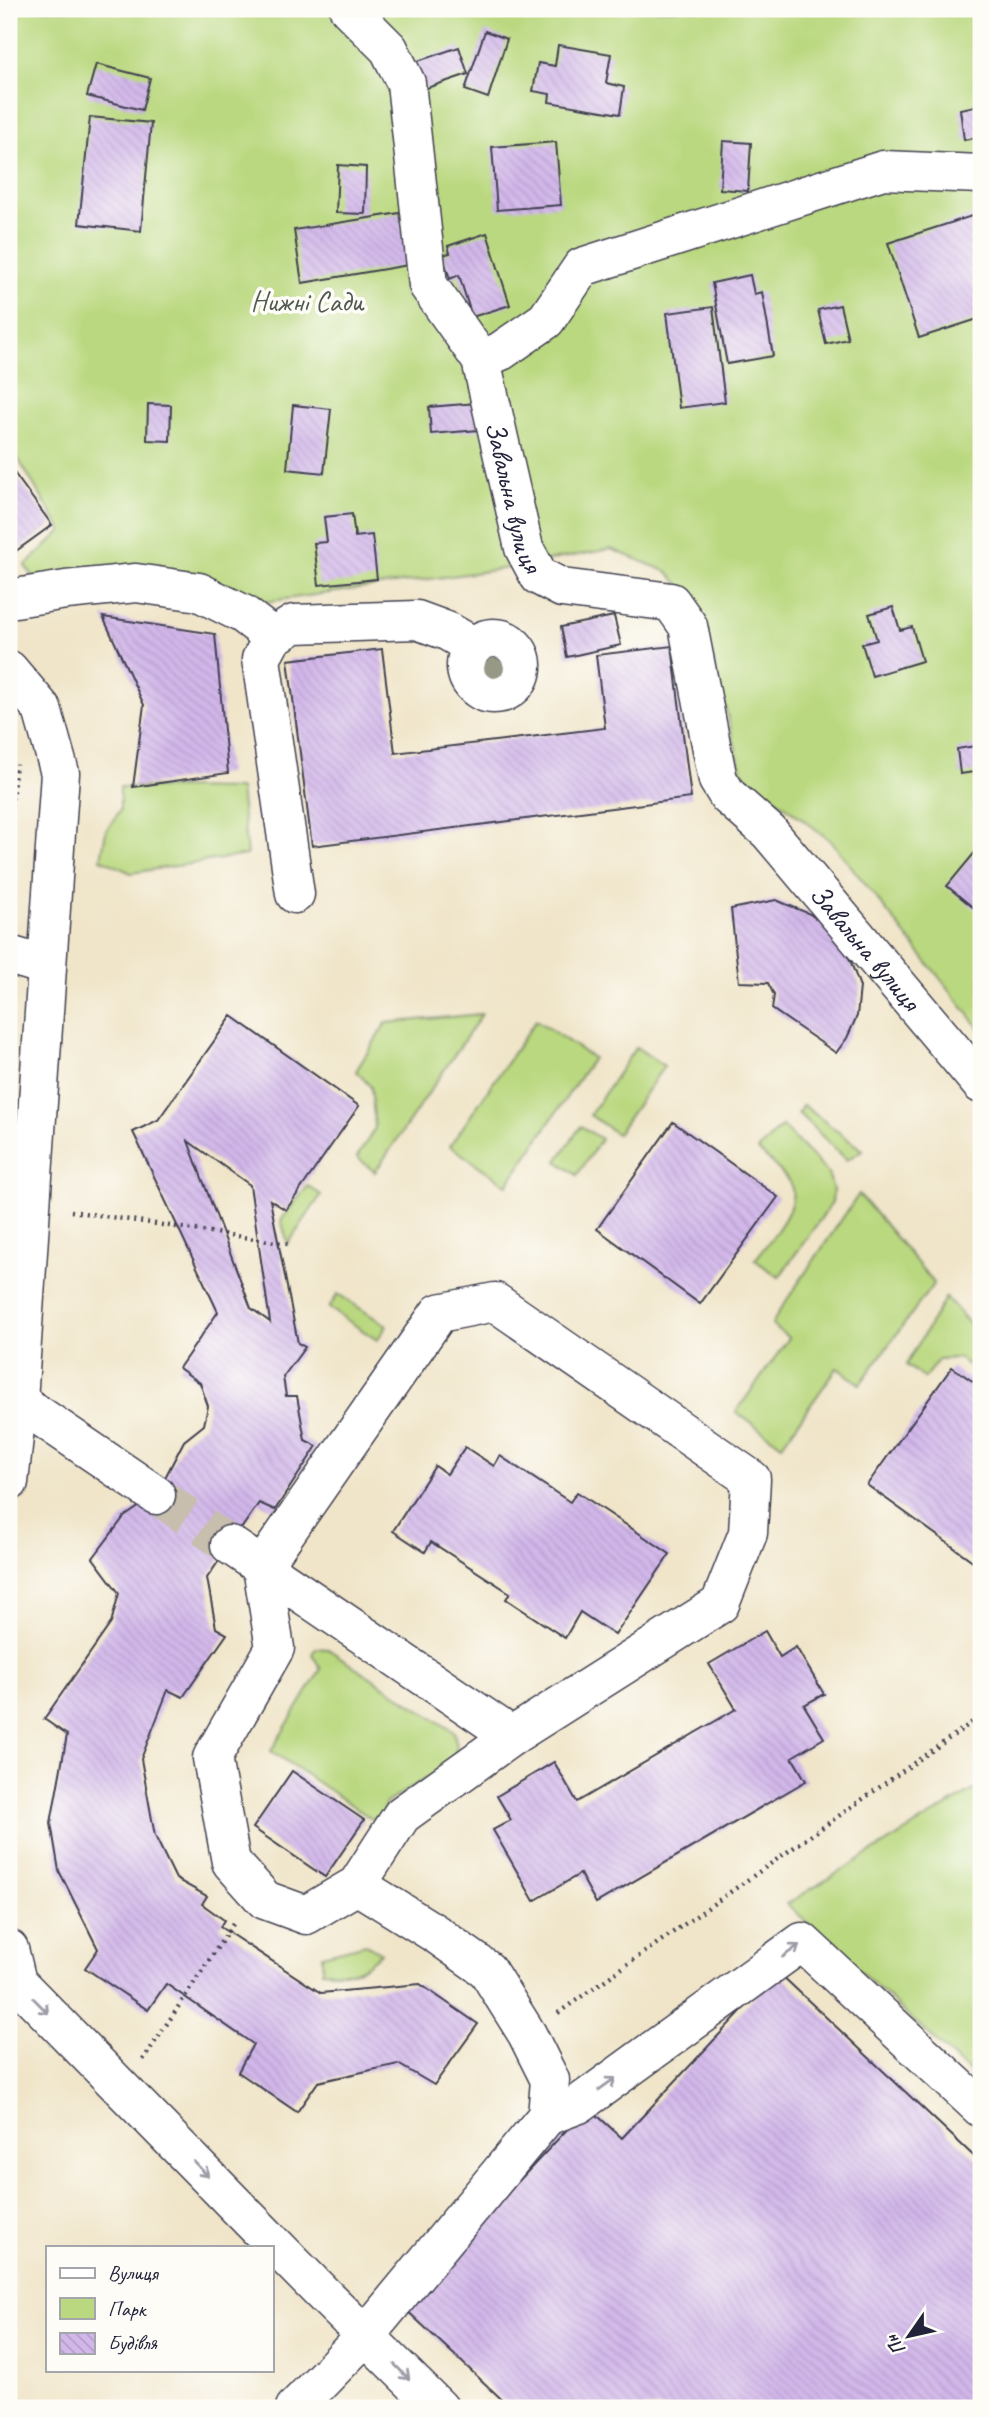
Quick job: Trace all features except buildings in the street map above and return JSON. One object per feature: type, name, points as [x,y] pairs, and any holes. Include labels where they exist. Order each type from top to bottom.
[{"type":"street","name":"Завальна вулиця","points":[[349,9],[388,49],[406,83],[428,285],[481,360],[524,548],[539,576],[562,588],[671,602],[688,626],[718,780],[728,796],[769,832],[981,1084]]},
{"type":"street","points":[[481,360],[501,351],[546,320],[582,267],[883,170],[981,174]]},
{"type":"street","points":[[9,600],[66,590],[136,583],[161,586],[199,592],[243,614],[273,637]]},
{"type":"street","points":[[295,894],[261,659],[273,637],[294,624],[417,620],[447,631],[473,646]]},
{"type":"street","points":[[9,670],[42,709],[60,773],[18,1401],[9,1482]]},
{"type":"street","points":[[9,955],[46,966]]},
{"type":"street","points":[[495,1303],[751,1479],[748,1533],[720,1604],[512,1736],[402,1815],[357,1885],[306,1915],[265,1900],[231,1862],[212,1758],[275,1648],[262,1567],[439,1313],[495,1303]]},
{"type":"street","points":[[18,1401],[156,1495]]},
{"type":"street","points":[[230,1545],[512,1736]]},
{"type":"street","points":[[357,1885],[436,1934],[487,1970],[527,2034],[550,2080],[547,2116]]},
{"type":"street","points":[[295,2408],[365,2336],[547,2116],[579,2104],[802,1942],[981,2108]]},
{"type":"street","points":[[9,1949],[17,1982],[439,2408]]},
{"type":"path","points":[[9,827],[16,761]]},
{"type":"path","points":[[71,1210],[288,1244]]},
{"type":"path","points":[[527,2034],[981,1716]]},
{"type":"path","points":[[143,2060],[242,1910]]},
{"type":"green space","name":"Нижні Сади","points":[[9,9],[981,9],[981,1030],[831,841],[742,773],[700,607],[668,572],[611,549],[502,569],[220,608],[133,594],[52,599],[25,566],[62,531],[9,444]]},
{"type":"green space","points":[[120,787],[240,789],[247,855],[131,873],[101,859],[106,831],[120,810]]},
{"type":"green space","points":[[482,1014],[375,1172],[357,1157],[375,1128],[371,1087],[356,1071],[386,1023]]},
{"type":"green space","points":[[536,1020],[593,1058],[507,1185],[450,1146]]},
{"type":"green space","points":[[636,1047],[664,1066],[617,1134],[590,1115]]},
{"type":"green space","points":[[803,1105],[862,1150],[847,1160],[798,1113]]},
{"type":"green space","points":[[581,1126],[601,1139],[577,1175],[557,1161]]},
{"type":"green space","points":[[782,1126],[828,1173],[833,1189],[832,1203],[779,1277],[755,1260],[782,1222],[792,1201],[789,1182],[758,1150]]},
{"type":"green space","points":[[308,1186],[321,1195],[288,1244],[281,1220]]},
{"type":"green space","points":[[859,1194],[934,1283],[860,1384],[837,1368],[782,1445],[736,1412],[789,1338],[772,1325],[778,1313]]},
{"type":"green space","points":[[338,1294],[387,1326],[377,1340],[329,1308]]},
{"type":"green space","points":[[946,1297],[981,1337],[981,1373],[958,1358],[939,1359],[924,1378],[906,1365]]},
{"type":"green space","points":[[316,1648],[328,1649],[454,1732],[457,1747],[453,1762],[386,1803],[382,1816],[372,1819],[271,1751],[321,1669],[312,1654]]},
{"type":"green space","points":[[975,1789],[981,1793],[981,2083],[787,1904]]},
{"type":"green space","points":[[366,1944],[381,1953],[367,1965],[348,1972],[322,1971],[322,1955]]},
{"type":"tunnel","points":[[156,1495],[230,1545]]}]
